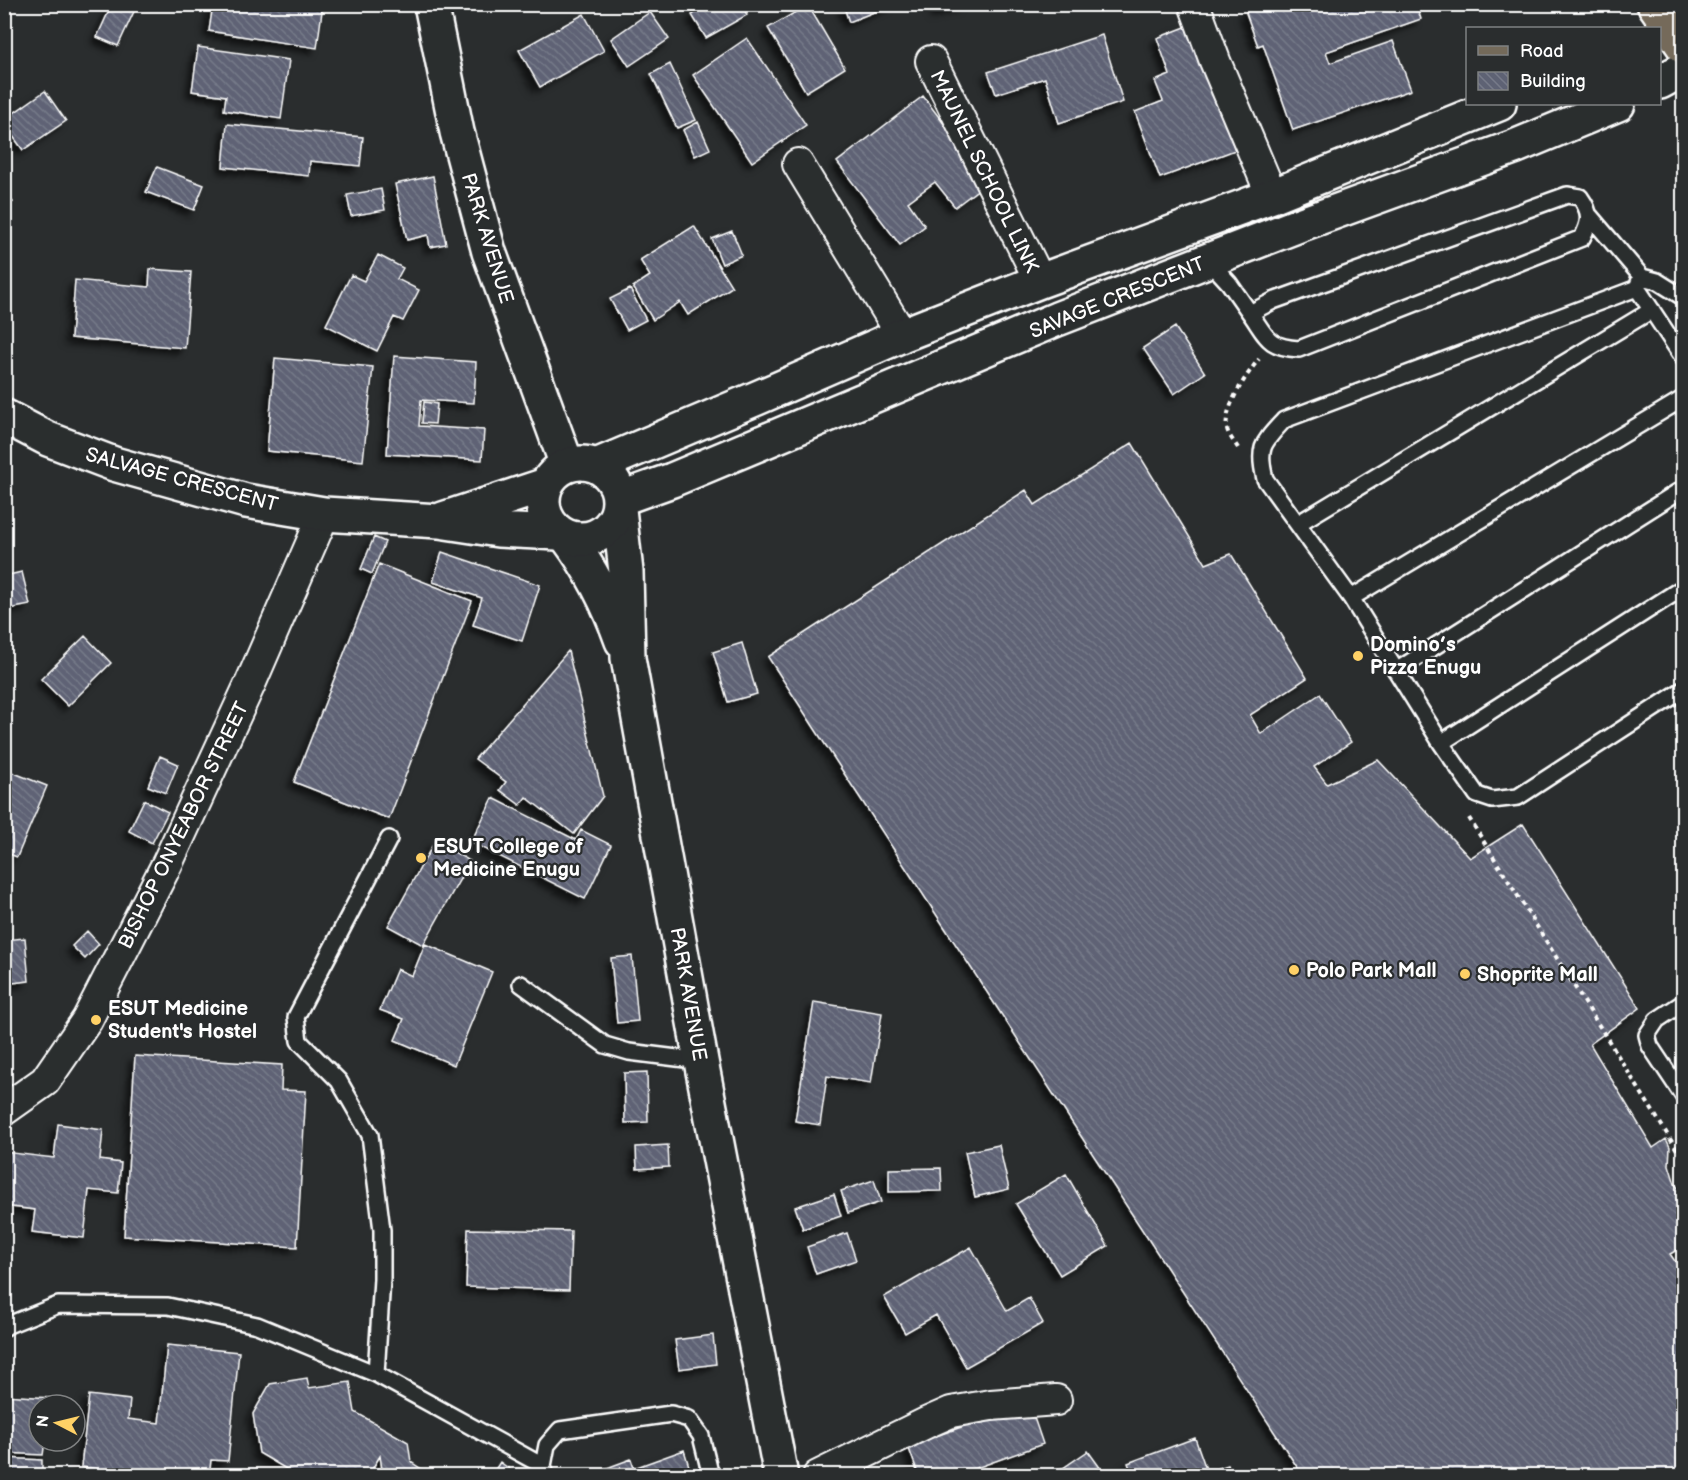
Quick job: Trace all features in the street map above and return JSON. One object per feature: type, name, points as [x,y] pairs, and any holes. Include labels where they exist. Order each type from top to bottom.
[{"type":"main road","name":"PARK AVENUE","points":[[431,4],[457,132],[489,252],[570,472]]},
{"type":"main road","points":[[1661,81],[1683,69]]},
{"type":"main road","name":"SAVAGE CRESCENT","points":[[439,521],[757,399],[902,334],[1272,196],[1497,105]]},
{"type":"main road","name":"SAVAGE CRESCENT","points":[[619,504],[1057,319],[1299,225],[1514,147],[1615,105]]},
{"type":"main road","points":[[757,399],[771,439]]},
{"type":"main road","name":"SALVAGE CRESCENT","points":[[4,416],[48,439],[114,464],[246,501],[324,514],[439,521],[498,530],[562,535]]},
{"type":"main road","points":[[562,535],[587,540],[600,536],[614,521],[619,504],[613,479],[605,471],[570,472],[543,496],[543,508],[547,519],[579,554],[607,603],[628,658]]},
{"type":"main road","name":"PARK AVENUE","points":[[619,504],[627,582],[628,658],[701,1061],[781,1476]]},
{"type":"street","points":[[1194,4],[1215,61],[1272,196]]},
{"type":"street","name":"MAUNEL SCHOOL LINK","points":[[931,61],[1040,281]]},
{"type":"street","points":[[798,164],[902,334]]},
{"type":"street","name":"BISHOP ONYEABOR STREET","points":[[4,1110],[45,1081],[87,1020],[167,864],[251,682],[324,514]]},
{"type":"street","points":[[818,1476],[951,1412],[991,1405],[1056,1400]]},
{"type":"lane","points":[[1250,313],[1284,297],[1567,195],[1580,197],[1587,206],[1590,216],[1639,282],[1652,310],[1683,359]]},
{"type":"lane","points":[[1208,260],[1229,283],[1272,343],[1282,348],[1299,350],[1582,238],[1588,227],[1590,216]]},
{"type":"lane","points":[[1683,298],[1657,280],[1639,282],[1284,420],[1265,442],[1261,460],[1265,479],[1351,598],[1477,795],[1492,801],[1518,797],[1683,689]]},
{"type":"lane","points":[[1299,523],[1652,310]]},
{"type":"lane","points":[[1351,598],[1683,399]]},
{"type":"lane","points":[[1396,671],[1683,488]]},
{"type":"lane","points":[[1442,743],[1683,586]]},
{"type":"lane","points":[[376,1374],[382,1280],[382,1230],[370,1135],[339,1081],[299,1041],[296,1017],[389,839]]},
{"type":"lane","points":[[521,984],[605,1045],[629,1052],[701,1061]]},
{"type":"lane","points":[[1683,1002],[1657,1020],[1647,1035],[1650,1046],[1683,1095]]},
{"type":"lane","points":[[4,1328],[58,1305],[168,1306],[257,1325],[376,1374],[545,1471],[547,1445],[560,1430],[671,1414],[689,1419],[701,1436],[711,1476]]},
{"type":"building","points":[[112,4],[137,5],[118,46],[97,37]]},
{"type":"building","points":[[213,4],[323,4],[317,48],[209,31]]},
{"type":"building","points":[[710,4],[741,4],[747,15],[706,38],[692,15]]},
{"type":"building","points":[[843,4],[894,4],[849,22]]},
{"type":"building","points":[[935,4],[965,4],[937,13]]},
{"type":"building","points":[[1251,4],[1416,4],[1421,19],[1326,52],[1330,63],[1393,41],[1411,90],[1293,130],[1263,44],[1258,46],[1246,13]]},
{"type":"building","points":[[808,5],[845,68],[806,92],[768,28]]},
{"type":"building","points":[[650,12],[669,39],[629,66],[611,39]]},
{"type":"building","points":[[584,14],[604,51],[540,87],[519,50]]},
{"type":"building","points":[[1188,26],[1235,150],[1160,178],[1135,112],[1163,101],[1155,81],[1170,75],[1157,38]]},
{"type":"building","points":[[1102,35],[1123,102],[1059,123],[1045,78],[996,94],[988,72]]},
{"type":"building","points":[[747,38],[806,125],[752,162],[693,75]]},
{"type":"building","points":[[198,47],[289,60],[281,119],[224,110],[226,96],[192,91]]},
{"type":"building","points":[[670,64],[696,120],[677,128],[651,74]]},
{"type":"building","points":[[45,91],[66,121],[23,150],[4,124],[4,120]]},
{"type":"building","points":[[923,96],[988,182],[955,207],[935,182],[908,202],[925,226],[900,245],[837,162]]},
{"type":"building","points":[[698,122],[710,149],[695,156],[683,130]]},
{"type":"building","points":[[227,124],[363,137],[360,166],[310,161],[309,176],[223,167]]},
{"type":"building","points":[[157,167],[204,185],[194,210],[146,192]]},
{"type":"building","points":[[433,176],[446,244],[430,247],[428,235],[407,240],[395,184]]},
{"type":"building","points":[[381,189],[385,210],[351,216],[347,195]]},
{"type":"building","points":[[4,191],[13,202],[4,208]]},
{"type":"building","points":[[694,226],[732,287],[688,315],[680,302],[653,320],[633,287],[650,276],[640,260]]},
{"type":"building","points":[[732,231],[742,255],[722,264],[712,239]]},
{"type":"building","points":[[378,255],[403,268],[397,279],[419,290],[403,321],[394,317],[377,351],[326,325],[351,275],[364,281]]},
{"type":"building","points":[[150,269],[191,272],[185,348],[71,338],[75,280],[149,287]]},
{"type":"building","points":[[630,289],[646,320],[627,330],[610,299]]},
{"type":"building","points":[[1175,327],[1205,373],[1174,394],[1143,348]]},
{"type":"building","points":[[394,356],[476,362],[474,403],[421,400],[419,426],[484,430],[482,460],[387,454]]},
{"type":"building","points":[[275,358],[373,367],[363,461],[267,451]]},
{"type":"building","points":[[424,402],[437,404],[435,424],[422,423]]},
{"type":"building","name":"Polo Park Mall","points":[[1132,443],[1206,564],[1231,554],[1307,678],[1250,715],[1261,734],[1320,694],[1351,742],[1314,767],[1327,784],[1378,760],[1470,858],[1523,824],[1640,1008],[1590,1044],[1653,1148],[1666,1139],[1670,1147],[1669,1165],[1675,1184],[1684,1196],[1684,1246],[1670,1254],[1684,1274],[1684,1476],[1303,1476],[768,657],[1026,490],[1035,505]]},
{"type":"building","points":[[374,537],[385,542],[372,574],[361,569]]},
{"type":"building","points":[[442,552],[540,585],[522,641],[473,625],[482,598],[433,582]]},
{"type":"building","points":[[379,564],[472,601],[389,819],[294,782]]},
{"type":"building","points":[[22,572],[30,605],[4,610],[4,576]]},
{"type":"building","points":[[85,636],[111,663],[68,706],[41,679]]},
{"type":"building","points":[[742,643],[757,694],[728,702],[713,652]]},
{"type":"building","points":[[568,651],[603,796],[574,834],[526,797],[520,805],[500,790],[506,782],[475,759]]},
{"type":"building","points":[[160,756],[178,764],[166,793],[148,786]]},
{"type":"building","points":[[4,769],[47,786],[17,857],[4,852]]},
{"type":"building","points":[[493,798],[576,840],[581,830],[611,845],[585,899],[471,842]]},
{"type":"building","points":[[144,800],[168,812],[152,843],[129,831]]},
{"type":"building","points":[[435,841],[470,861],[423,945],[388,926]]},
{"type":"building","points":[[87,931],[99,944],[85,959],[72,946]]},
{"type":"building","points":[[25,938],[29,981],[4,984],[4,940]]},
{"type":"building","points":[[425,944],[492,972],[454,1065],[395,1040],[404,1019],[380,1010],[397,969],[412,976]]},
{"type":"building","points":[[632,956],[638,1021],[617,1023],[611,958]]},
{"type":"building","points":[[814,1002],[882,1013],[871,1083],[827,1076],[820,1125],[795,1121]]},
{"type":"building","points":[[135,1056],[282,1065],[281,1090],[306,1091],[297,1247],[124,1236]]},
{"type":"building","points":[[647,1072],[648,1122],[625,1123],[624,1073]]},
{"type":"building","points":[[58,1124],[103,1130],[100,1160],[121,1163],[118,1193],[89,1190],[84,1238],[32,1232],[35,1210],[4,1206],[4,1152],[54,1158]]},
{"type":"building","points":[[668,1145],[669,1167],[637,1169],[636,1147]]},
{"type":"building","points":[[999,1145],[1009,1189],[975,1197],[965,1152]]},
{"type":"building","points":[[941,1168],[942,1191],[889,1192],[889,1169]]},
{"type":"building","points":[[1066,1174],[1108,1246],[1060,1275],[1016,1204]]},
{"type":"building","points":[[874,1180],[881,1202],[848,1213],[841,1191]]},
{"type":"building","points":[[834,1194],[841,1216],[803,1229],[795,1207]]},
{"type":"building","points":[[468,1229],[571,1231],[569,1290],[466,1287]]},
{"type":"building","points":[[847,1233],[856,1260],[816,1274],[807,1247]]},
{"type":"building","points":[[971,1247],[1007,1311],[1029,1298],[1043,1323],[966,1367],[936,1315],[905,1333],[884,1297]]},
{"type":"building","points":[[713,1335],[716,1364],[679,1369],[675,1340]]},
{"type":"building","points":[[167,1345],[239,1352],[228,1461],[211,1460],[209,1476],[156,1476],[81,1467],[83,1453],[87,1453],[89,1395],[130,1400],[128,1419],[159,1423]]},
{"type":"building","points":[[307,1378],[309,1388],[350,1382],[355,1412],[408,1442],[411,1462],[432,1476],[383,1476],[380,1456],[368,1476],[298,1476],[259,1453],[253,1414],[270,1384]]},
{"type":"building","points":[[4,1395],[27,1396],[27,1453],[43,1453],[43,1455],[4,1453]]},
{"type":"building","points":[[1029,1403],[1043,1444],[954,1476],[919,1476],[908,1446]]},
{"type":"building","points":[[1195,1438],[1207,1472],[1228,1465],[1232,1476],[1133,1476],[1128,1463]]},
{"type":"building","points":[[684,1450],[692,1476],[588,1475],[631,1459],[634,1468]]},
{"type":"building","points":[[1088,1451],[1101,1469],[1093,1476],[1026,1476],[1063,1468]]},
{"type":"building","points":[[4,1458],[42,1460],[42,1476],[4,1476]]},
{"type":"building","points":[[500,1462],[519,1476],[491,1476]]},
{"type":"place","name":"Domino’s Pizza Enugu","points":[[1358,656]]},
{"type":"place","name":"ESUT College of Medicine Enugu","points":[[421,858]]},
{"type":"place","name":"Polo Park Mall","points":[[1294,970]]},
{"type":"place","name":"Shoprite Mall","points":[[1465,974]]},
{"type":"place","name":"ESUT Medicine Student's Hostel","points":[[96,1020]]}]
